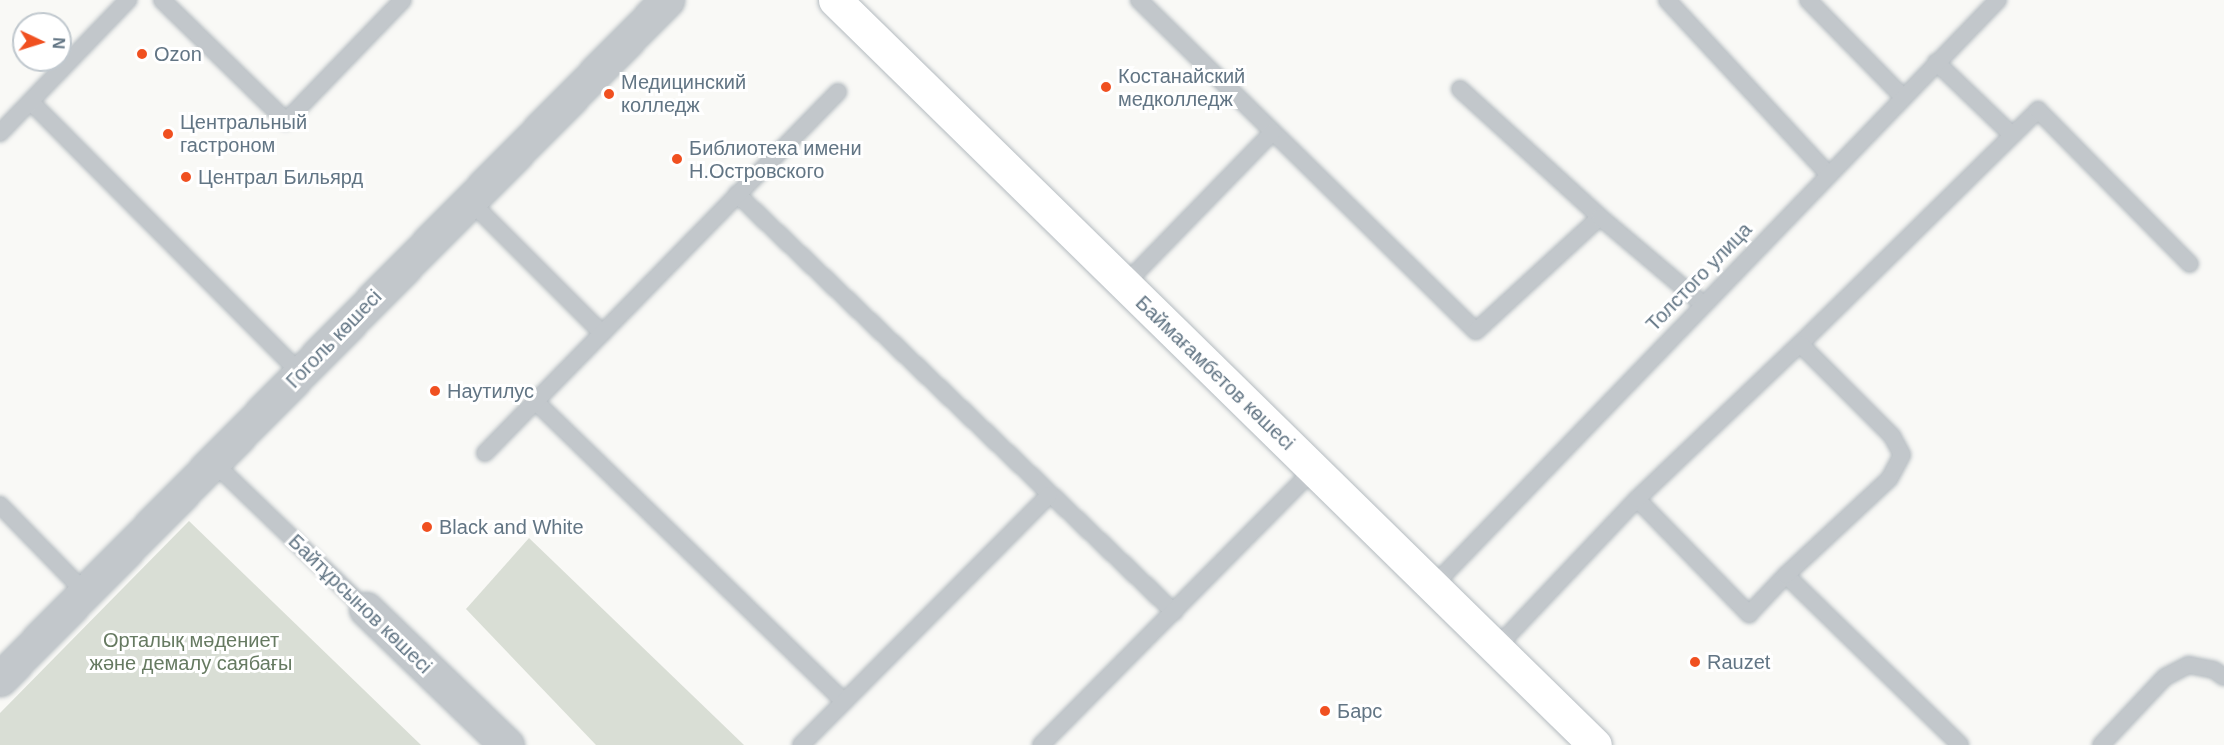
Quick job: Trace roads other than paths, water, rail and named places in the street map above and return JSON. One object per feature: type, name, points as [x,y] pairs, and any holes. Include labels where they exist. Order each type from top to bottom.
[{"type":"main road","name":"Баймағамбетов көшесі","points":[[835,0],[1595,745]]},
{"type":"street","name":"Гоголь көшесі","points":[[0,679],[667,0]]},
{"type":"street","name":"Байтұрсынов көшесі","points":[[366,609],[507,745]]},
{"type":"lane","points":[[0,133],[128,0]]},
{"type":"lane","points":[[162,0],[286,121],[402,0]]},
{"type":"lane","points":[[1139,0],[1476,331],[1600,217]]},
{"type":"lane","points":[[1667,0],[1828,174]]},
{"type":"lane","points":[[1808,0],[1902,96]]},
{"type":"lane","name":"Толстого улица","points":[[1432,586],[1902,96],[1998,0]]},
{"type":"lane","points":[[1936,62],[2012,135]]},
{"type":"lane","points":[[1460,89],[1600,217],[1703,304]]},
{"type":"lane","points":[[485,453],[838,92]]},
{"type":"lane","points":[[31,102],[300,373]]},
{"type":"lane","points":[[1496,648],[1637,499],[1800,344],[2038,110],[2190,264]]},
{"type":"lane","points":[[1125,285],[1273,132]]},
{"type":"lane","points":[[737,194],[1049,495],[1174,612]]},
{"type":"lane","points":[[470,201],[602,333]]},
{"type":"lane","points":[[1637,499],[1749,614],[1786,575],[1888,479],[1902,455],[1892,436],[1800,344]]},
{"type":"lane","points":[[535,401],[844,702]]},
{"type":"lane","name":"Байтұрсынов көшесі","points":[[213,462],[366,609]]},
{"type":"lane","points":[[1041,745],[1314,469]]},
{"type":"lane","points":[[801,745],[1049,495]]},
{"type":"lane","points":[[0,505],[85,592]]},
{"type":"lane","points":[[1786,575],[1960,745]]},
{"type":"lane","points":[[2101,745],[2165,677],[2189,664],[2214,670],[2224,678]]},
{"type":"place","name":"Ozon","points":[[142,54]]},
{"type":"place","name":"Костанайский медколледж","points":[[1106,87]]},
{"type":"place","name":"Медицинский колледж","points":[[609,94]]},
{"type":"place","name":"Центральный гастроном","points":[[168,134]]},
{"type":"place","name":"Библиотека имени Н.Островского","points":[[677,159]]},
{"type":"place","name":"Централ Бильярд","points":[[186,177]]},
{"type":"place","name":"Наутилус","points":[[435,391]]},
{"type":"place","name":"Black and White","points":[[427,527]]},
{"type":"place","name":"Rauzet","points":[[1695,662]]},
{"type":"place","name":"Барс","points":[[1325,711]]},
{"type":"park label","name":"Орталық мәдениет және демалу саябағы","points":[[191,652]]}]
